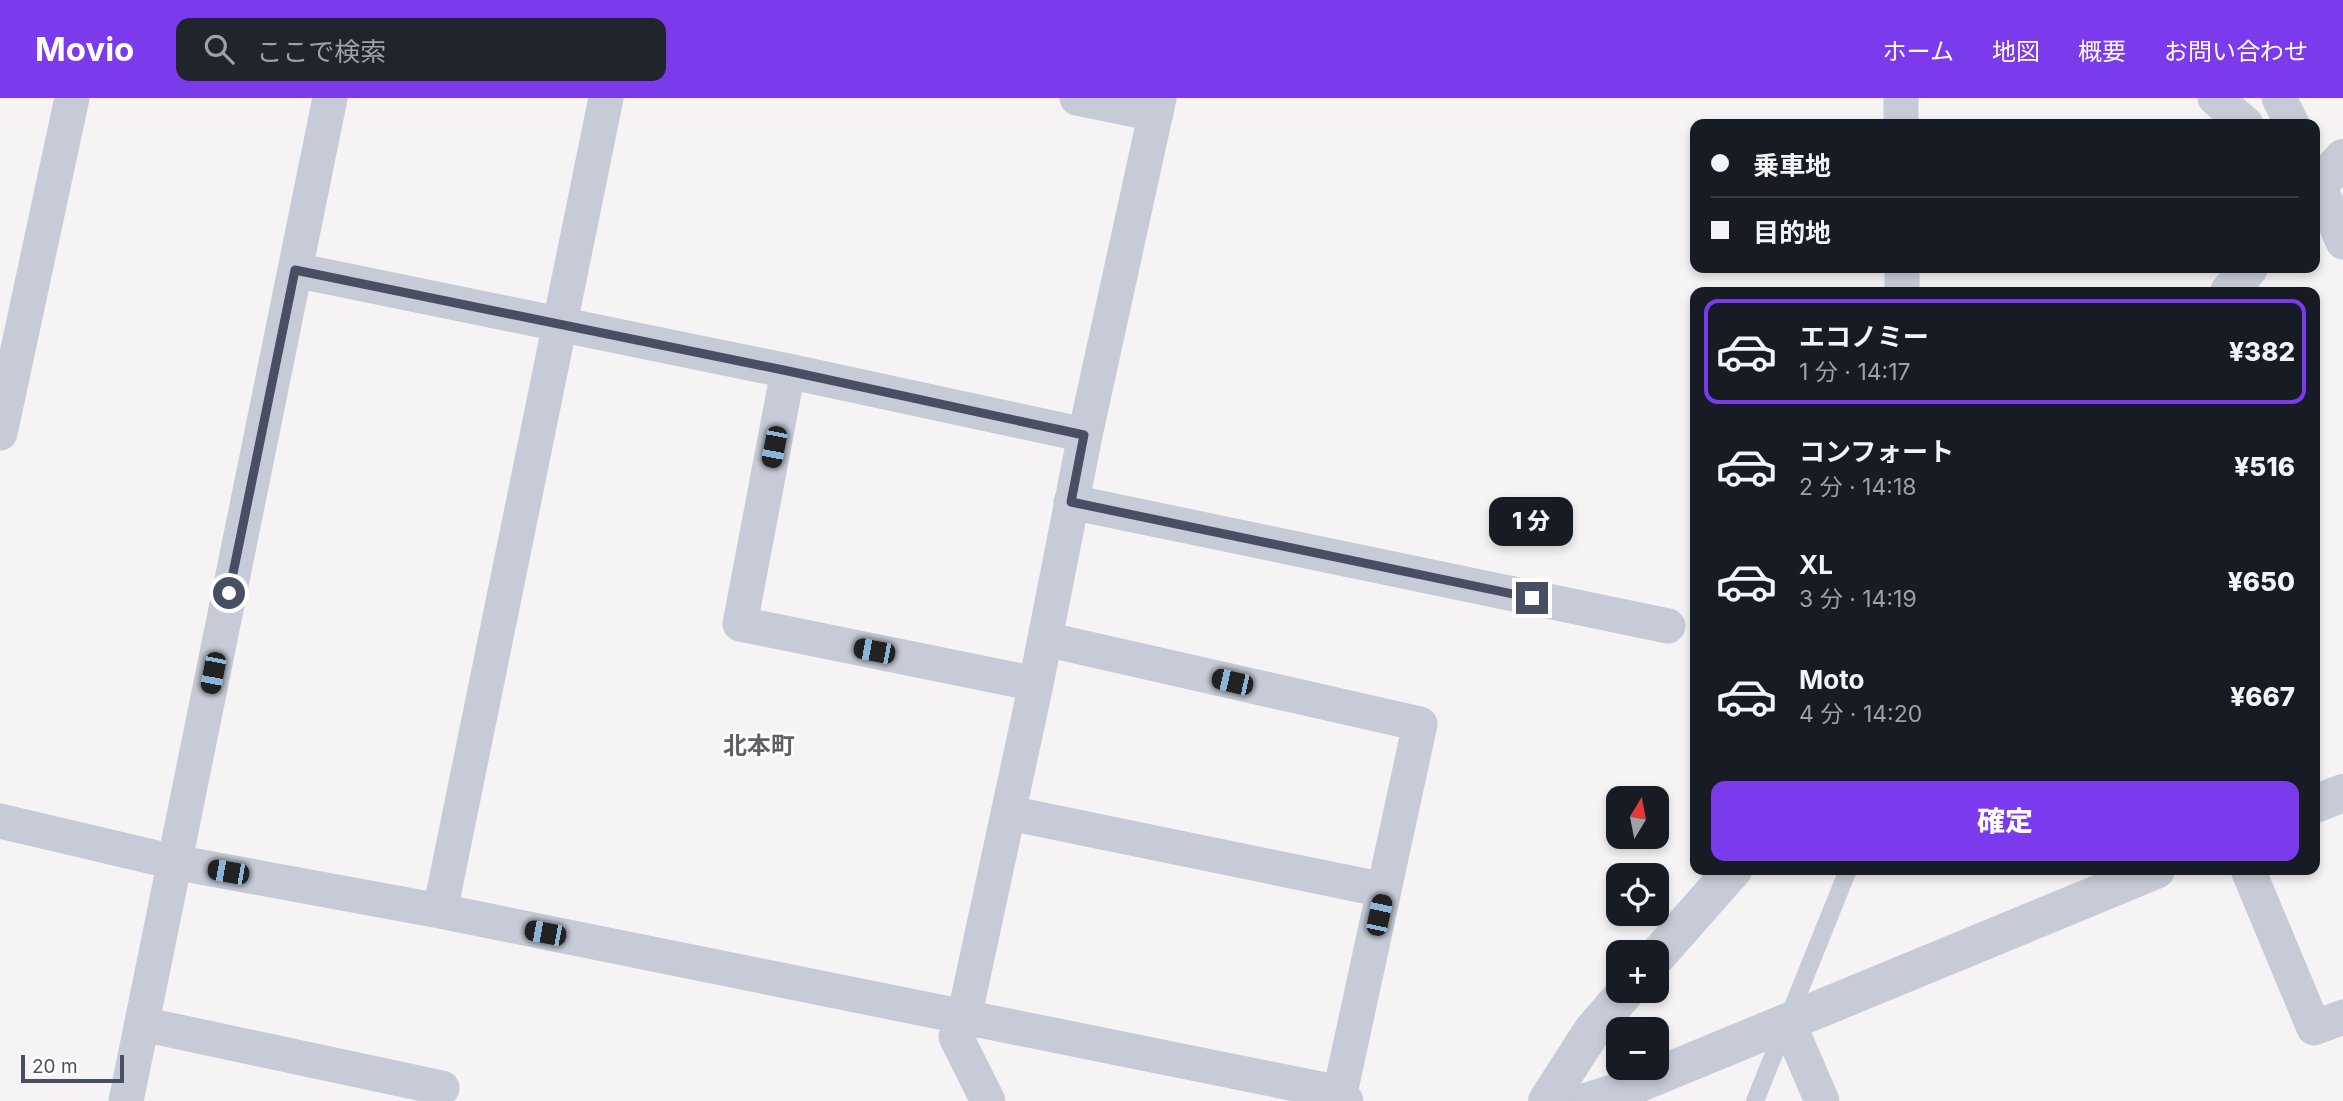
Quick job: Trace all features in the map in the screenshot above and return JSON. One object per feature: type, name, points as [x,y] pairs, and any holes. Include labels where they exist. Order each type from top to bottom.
[{"type":"street","points":[[0,433],[72,98]]},
{"type":"street","points":[[126,1101],[330,98]]},
{"type":"street","points":[[440,911],[606,98]]},
{"type":"street","points":[[988,1101],[956,1037],[964,1018],[1009,813],[1084,435],[1158,106],[1077,98]]},
{"type":"street","points":[[1901,98],[1901,119]]},
{"type":"street","points":[[2215,98],[2240,119]]},
{"type":"street","points":[[2279,98],[2289,119]]},
{"type":"street","points":[[2322,178],[2343,242]]},
{"type":"street","points":[[295,270],[1084,435]]},
{"type":"street","points":[[2233,287],[2245,273]]},
{"type":"street","points":[[788,371],[740,624],[1036,684]]},
{"type":"street","points":[[1071,502],[1668,626]]},
{"type":"street","points":[[0,821],[174,862],[440,911],[1343,1097],[1420,724],[1045,639]]},
{"type":"street","points":[[2320,802],[2343,793]]},
{"type":"street","points":[[1009,813],[1384,890]]},
{"type":"street","points":[[1669,942],[1729,875]]},
{"type":"street","points":[[1589,1101],[1618,1092],[2144,875]]},
{"type":"street","points":[[2250,875],[2314,1028],[2343,1017]]},
{"type":"street","points":[[1547,1101],[1592,1031],[1616,1003]]},
{"type":"street","points":[[1788,1022],[1822,1101]]},
{"type":"street","points":[[142,1024],[442,1088]]},
{"type":"lane","points":[[1755,1101],[1846,875]]},
{"type":"district","name":"北本町","points":[[759,746]]},
{"type":"route","points":[[229,593],[295,270],[1084,435],[1071,502],[1532,598]]}]
